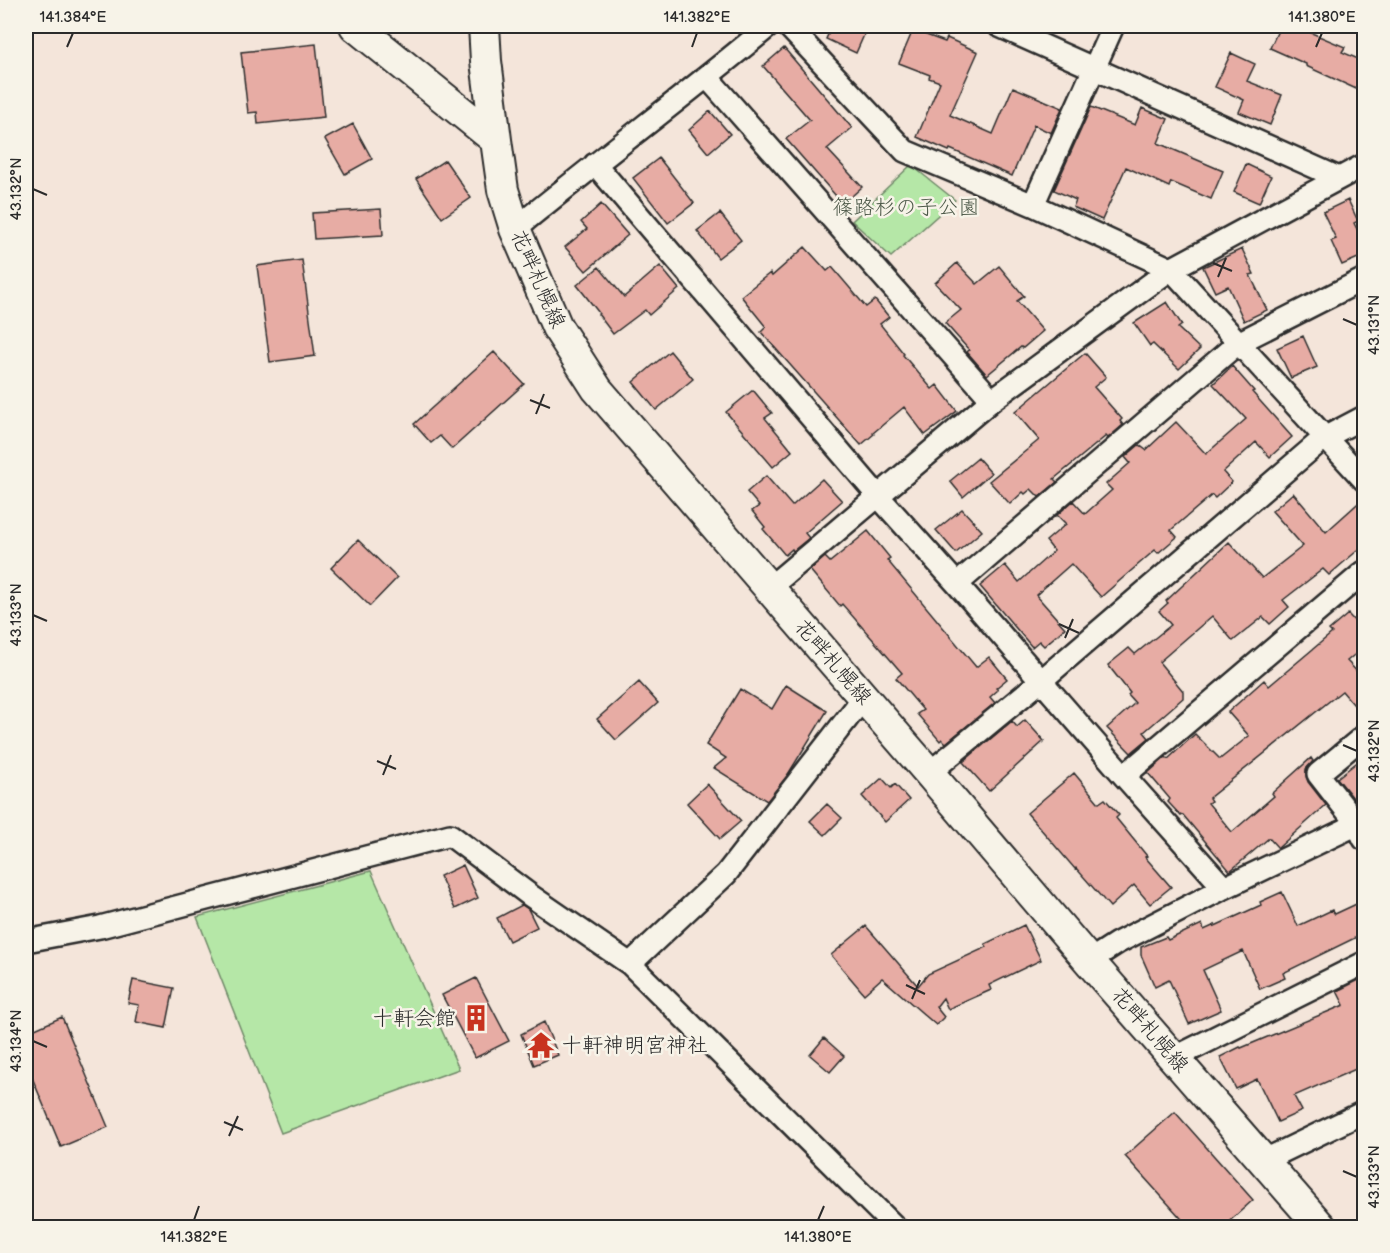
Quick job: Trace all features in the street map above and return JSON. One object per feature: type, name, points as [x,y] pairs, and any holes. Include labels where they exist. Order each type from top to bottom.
[{"type":"main road","points":[[355,26],[496,140]]},
{"type":"main road","name":"花畔札幌線","points":[[484,26],[486,61],[503,190],[514,229],[557,327],[597,389],[1089,961],[1322,1227]]},
{"type":"street","points":[[514,229],[769,26]]},
{"type":"street","points":[[788,26],[905,151],[1033,205],[1171,269],[1365,480]]},
{"type":"street","points":[[999,26],[1339,178]]},
{"type":"street","points":[[1033,205],[1113,26]]},
{"type":"street","points":[[707,77],[992,400]]},
{"type":"street","points":[[595,164],[878,496],[1224,888]]},
{"type":"street","points":[[769,588],[992,400],[1171,269],[1365,165]]},
{"type":"street","points":[[957,584],[1238,343],[1365,279]]},
{"type":"street","points":[[929,773],[1042,680],[1324,438],[1365,417]]},
{"type":"street","points":[[1124,776],[1365,572]]},
{"type":"street","points":[[630,964],[726,874],[864,697]]},
{"type":"street","points":[[1089,961],[1117,943],[1224,888],[1362,828],[1318,774],[1365,736]]},
{"type":"street","points":[[26,941],[100,927],[450,835],[531,896],[630,964],[897,1227]]},
{"type":"street","points":[[1174,1058],[1365,963]]},
{"type":"street","points":[[1263,1161],[1365,1113]]},
{"type":"green space","name":"篠路杉の子公園","points":[[911,165],[955,200],[891,257],[852,221]]},
{"type":"green space","points":[[371,871],[459,1069],[281,1133],[197,917]]},
{"type":"building","points":[[832,26],[868,26],[856,53],[826,39]]},
{"type":"building","points":[[1280,26],[1309,26],[1307,31],[1345,47],[1342,52],[1365,62],[1365,93],[1270,48]]},
{"type":"building","points":[[913,30],[945,42],[947,38],[978,52],[950,115],[993,134],[1013,87],[1062,108],[1051,133],[1034,125],[1012,176],[917,137],[940,82],[929,78],[930,75],[899,63]]},
{"type":"building","points":[[316,44],[324,117],[258,124],[257,112],[248,113],[241,52]]},
{"type":"building","points":[[784,48],[852,128],[827,149],[862,187],[843,204],[786,139],[810,120],[763,66]]},
{"type":"building","points":[[1231,53],[1255,64],[1247,81],[1282,95],[1270,125],[1239,112],[1244,100],[1215,87]]},
{"type":"building","points":[[1091,107],[1135,125],[1142,108],[1168,119],[1158,143],[1223,171],[1211,199],[1171,182],[1169,187],[1126,167],[1102,220],[1073,207],[1076,200],[1054,190]]},
{"type":"building","points":[[710,111],[730,134],[708,153],[689,130]]},
{"type":"building","points":[[353,124],[372,159],[345,174],[325,139]]},
{"type":"building","points":[[659,158],[694,203],[668,223],[633,178]]},
{"type":"building","points":[[445,160],[471,198],[442,218],[416,179]]},
{"type":"building","points":[[1246,164],[1271,176],[1259,203],[1234,192]]},
{"type":"building","points":[[1348,200],[1358,221],[1354,223],[1365,245],[1365,255],[1342,265],[1331,241],[1336,239],[1323,212]]},
{"type":"building","points":[[601,204],[628,235],[586,271],[565,247],[587,229],[581,222]]},
{"type":"building","points":[[381,209],[383,235],[314,239],[312,213]]},
{"type":"building","points":[[720,213],[741,240],[718,258],[697,231]]},
{"type":"building","points":[[805,247],[827,271],[832,267],[866,307],[875,300],[889,317],[880,324],[932,389],[937,385],[957,411],[925,435],[904,407],[861,445],[761,332],[766,327],[741,296],[770,273],[772,276]]},
{"type":"building","points":[[1242,249],[1254,274],[1250,275],[1267,310],[1244,321],[1228,286],[1215,292],[1203,267]]},
{"type":"building","points":[[302,260],[315,356],[270,362],[257,266]]},
{"type":"building","points":[[957,263],[977,284],[999,266],[1024,296],[1017,301],[1043,331],[987,375],[945,323],[961,310],[935,283]]},
{"type":"building","points":[[660,266],[679,289],[649,315],[645,310],[613,334],[577,285],[599,267],[624,297]]},
{"type":"building","points":[[1167,302],[1182,325],[1178,328],[1200,349],[1179,369],[1153,344],[1150,346],[1134,323]]},
{"type":"building","points":[[1303,336],[1317,367],[1291,378],[1277,348]]},
{"type":"building","points":[[670,351],[693,379],[656,410],[633,382]]},
{"type":"building","points":[[494,352],[524,384],[452,449],[440,436],[431,443],[414,424]]},
{"type":"building","points":[[1085,353],[1106,377],[1094,387],[1122,419],[1120,421],[1123,425],[1108,438],[1106,436],[1054,479],[1057,482],[1039,497],[1031,489],[1025,494],[1023,492],[1010,504],[989,481],[1039,440],[1015,412]]},
{"type":"building","points":[[1232,366],[1292,437],[1270,457],[1256,442],[1223,472],[1232,482],[1215,498],[1212,495],[1171,530],[1177,537],[1158,553],[1155,550],[1101,597],[1071,564],[1036,595],[1065,628],[1044,646],[1039,641],[1032,647],[980,586],[1005,565],[1019,582],[1054,551],[1046,541],[1066,524],[1057,515],[1073,501],[1085,514],[1112,490],[1106,484],[1130,463],[1125,457],[1139,445],[1146,450],[1176,422],[1206,454],[1246,419],[1213,384]]},
{"type":"building","points":[[753,390],[772,413],[765,418],[792,451],[773,467],[726,412]]},
{"type":"building","points":[[978,458],[991,473],[963,497],[950,481]]},
{"type":"building","points":[[766,476],[792,506],[822,479],[842,501],[805,533],[809,538],[785,555],[763,529],[765,527],[752,511],[759,506],[747,492]]},
{"type":"building","points":[[1293,493],[1326,532],[1365,497],[1365,544],[1329,575],[1323,569],[1283,600],[1289,607],[1270,624],[1263,617],[1233,641],[1212,616],[1159,662],[1183,691],[1183,698],[1144,732],[1149,738],[1131,753],[1107,728],[1135,703],[1108,665],[1129,648],[1135,654],[1171,625],[1159,611],[1168,603],[1166,601],[1229,542],[1262,578],[1303,546],[1272,511]]},
{"type":"building","points":[[962,509],[982,531],[956,553],[936,530]]},
{"type":"building","points":[[868,531],[890,558],[887,560],[976,667],[989,657],[1007,679],[996,688],[998,690],[990,697],[995,703],[946,743],[942,739],[940,741],[917,714],[923,710],[896,678],[902,673],[810,570],[825,557],[830,562]]},
{"type":"building","points":[[358,540],[397,578],[370,606],[331,568]]},
{"type":"building","points":[[1348,614],[1365,633],[1365,646],[1347,661],[1365,680],[1365,718],[1342,691],[1209,798],[1211,801],[1208,803],[1232,832],[1274,796],[1272,793],[1311,758],[1313,761],[1306,769],[1306,776],[1326,805],[1278,848],[1269,838],[1230,871],[1183,815],[1181,816],[1168,802],[1170,799],[1148,773],[1166,757],[1168,759],[1195,734],[1220,759],[1249,736],[1228,712],[1264,680],[1269,686],[1332,633],[1329,630]]},
{"type":"building","points":[[639,682],[658,703],[616,740],[597,719]]},
{"type":"building","points":[[786,685],[827,711],[787,776],[767,801],[714,768],[726,758],[706,745],[740,689],[772,709]]},
{"type":"building","points":[[1025,720],[1044,741],[989,791],[963,762],[1012,721],[1017,727]]},
{"type":"building","points":[[1365,756],[1365,808],[1362,809],[1337,778]]},
{"type":"building","points":[[1074,773],[1099,803],[1105,799],[1119,815],[1116,818],[1171,887],[1150,904],[1134,885],[1110,907],[1027,813]]},
{"type":"building","points":[[882,778],[891,788],[895,784],[909,800],[885,822],[862,796]]},
{"type":"building","points":[[707,784],[741,821],[720,839],[687,803]]},
{"type":"building","points":[[827,804],[842,818],[825,835],[810,821]]},
{"type":"building","points":[[463,865],[478,898],[455,909],[440,876]]},
{"type":"building","points":[[1282,892],[1298,926],[1332,910],[1335,914],[1365,900],[1365,933],[1283,973],[1285,978],[1260,989],[1243,951],[1203,970],[1221,1010],[1189,1024],[1169,980],[1155,987],[1141,955],[1141,947],[1166,937],[1168,940],[1202,924],[1204,930],[1215,926],[1261,905],[1260,902]]},
{"type":"building","points":[[522,905],[528,909],[537,927],[509,941],[497,918]]},
{"type":"building","points":[[1024,925],[1041,960],[989,985],[991,990],[948,1009],[943,998],[936,1007],[944,1017],[936,1025],[882,978],[864,994],[831,955],[866,926],[918,986],[928,974],[987,947],[985,944]]},
{"type":"building","points":[[1365,977],[1365,1065],[1294,1096],[1302,1111],[1278,1122],[1257,1079],[1236,1089],[1220,1057],[1344,1005],[1337,991]]},
{"type":"building","name":"十軒会館","points":[[476,978],[509,1041],[475,1058],[442,995]]},
{"type":"building","points":[[133,980],[174,988],[166,1028],[136,1022],[139,1005],[128,1003]]},
{"type":"building","points":[[62,1017],[108,1127],[61,1147],[26,1063],[26,1033]]},
{"type":"building","points":[[544,1022],[558,1055],[534,1065],[521,1034]]},
{"type":"building","points":[[824,1038],[844,1056],[830,1072],[810,1055]]},
{"type":"building","points":[[1175,1112],[1253,1200],[1223,1227],[1189,1227],[1125,1156]]},
{"type":"place","name":"十軒会館","points":[[476,1018]]},
{"type":"place","name":"十軒神明宮神社","points":[[541,1045]]}]
